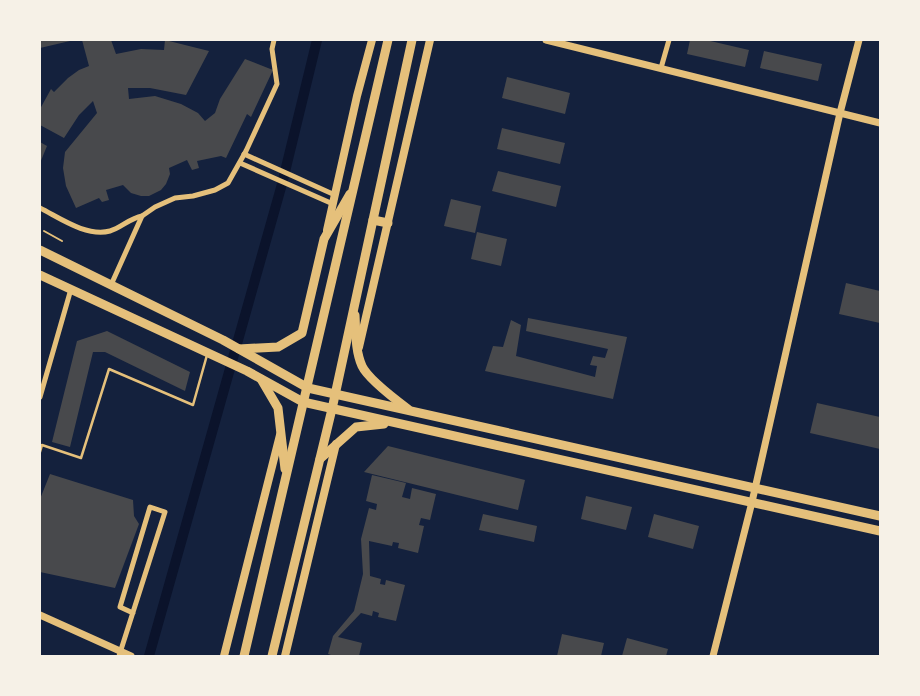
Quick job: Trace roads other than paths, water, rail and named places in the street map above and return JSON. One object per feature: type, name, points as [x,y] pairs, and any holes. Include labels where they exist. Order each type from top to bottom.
[{"type":"main road","points":[[239,349],[278,347],[302,334],[357,96],[372,40]]},
{"type":"main road","points":[[244,656],[388,40]]},
{"type":"main road","points":[[272,656],[332,409],[412,40]]},
{"type":"main road","points":[[358,349],[430,40]]},
{"type":"main road","points":[[324,240],[354,187]]},
{"type":"main road","points":[[373,220],[388,223]]},
{"type":"main road","points":[[40,250],[223,340],[307,387],[880,516]]},
{"type":"main road","points":[[40,275],[247,371],[302,402],[880,531]]},
{"type":"main road","points":[[355,300],[356,341],[362,367],[384,390],[410,411]]},
{"type":"main road","points":[[261,379],[278,408],[286,476]]},
{"type":"main road","points":[[319,459],[356,427],[376,424],[400,424]]},
{"type":"main road","points":[[224,656],[280,435]]},
{"type":"main road","points":[[285,656],[336,444]]},
{"type":"street","points":[[40,208],[84,229],[99,232],[112,230],[175,198],[193,196],[215,190],[228,183],[240,163],[277,84],[272,49],[274,40]]},
{"type":"street","points":[[546,40],[880,123]]},
{"type":"street","points":[[661,68],[669,40]]},
{"type":"street","points":[[713,656],[752,502],[840,113],[859,40]]},
{"type":"street","points":[[244,154],[335,195]]},
{"type":"street","points":[[240,163],[333,204]]},
{"type":"street","points":[[111,285],[142,216]]},
{"type":"street","points":[[40,397],[71,289]]},
{"type":"street","points":[[120,654],[133,613],[165,512],[150,508],[120,607],[133,613]]},
{"type":"street","points":[[40,614],[120,654],[131,656]]},
{"type":"lane","points":[[40,452],[42,446],[81,458],[109,369],[193,405],[207,353]]},
{"type":"waterway","points":[[149,656],[282,184],[317,40]]}]
